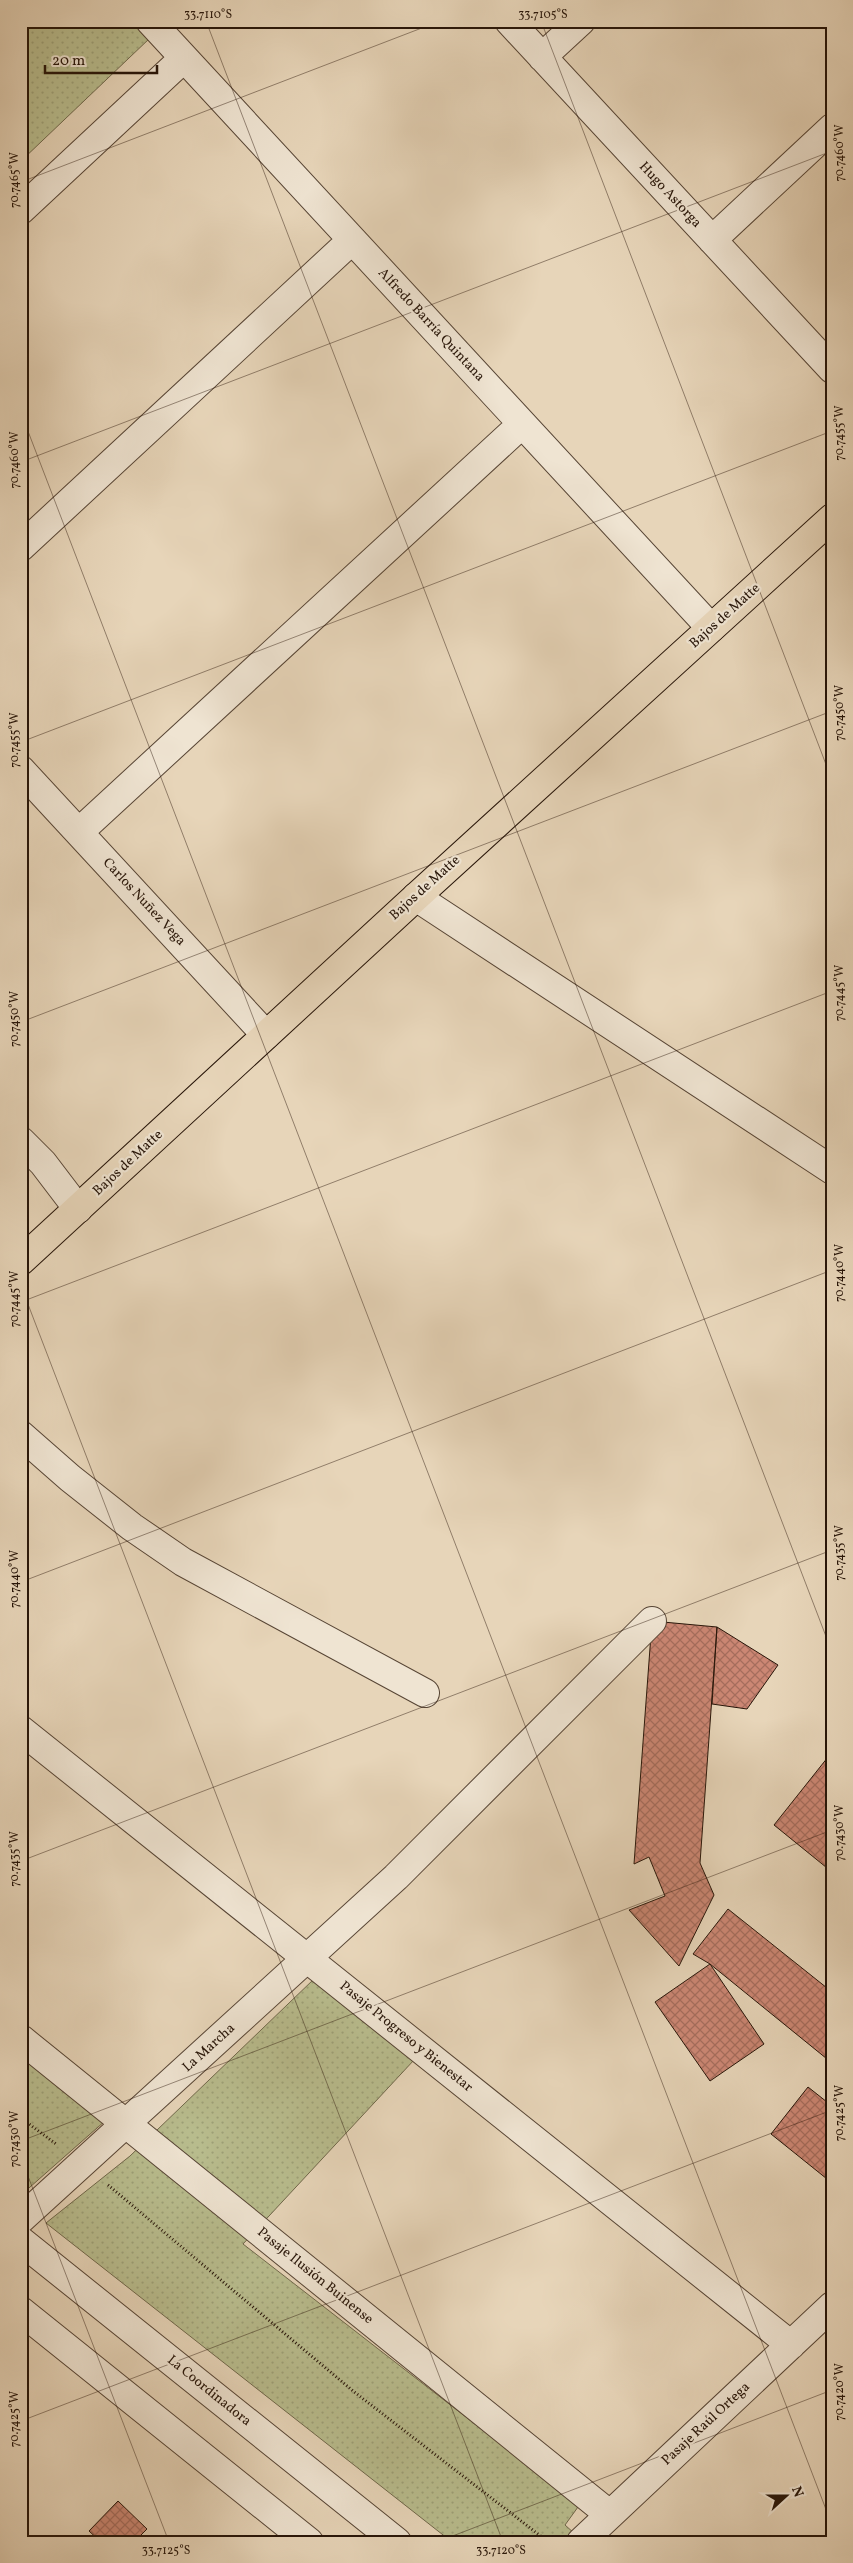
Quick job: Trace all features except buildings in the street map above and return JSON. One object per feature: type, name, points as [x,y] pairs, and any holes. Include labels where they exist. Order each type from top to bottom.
[{"type":"main road","name":"Bajos de Matte","points":[[21,1261],[416,897],[832,518]]},
{"type":"street","name":"Alfredo Barría Quintana","points":[[150,21],[711,628]]},
{"type":"street","name":"Hugo Astorga","points":[[509,21],[832,369]]},
{"type":"street","points":[[542,57],[581,21]]},
{"type":"street","points":[[21,210],[184,58]]},
{"type":"street","points":[[712,240],[832,128]]},
{"type":"street","points":[[21,547],[352,240]]},
{"type":"street","points":[[79,832],[522,424]]},
{"type":"street","name":"Carlos Nuñez Vega","points":[[21,770],[266,1035]]},
{"type":"street","points":[[416,897],[832,1170]]},
{"type":"street","points":[[21,1140],[43,1163],[78,1209]]},
{"type":"street","points":[[21,1435],[70,1478],[132,1527],[183,1562],[425,1693]]},
{"type":"street","name":"La Marcha","points":[[21,2219],[396,1877],[652,1621]]},
{"type":"street","name":"Pasaje Progreso y Bienestar","points":[[21,1730],[791,2345]]},
{"type":"street","name":"Pasaje Ilusión Buinense","points":[[21,2039],[609,2514]]},
{"type":"street","name":"La Coordinadora","points":[[21,2241],[397,2542]]},
{"type":"street","name":"Pasaje Raúl Ortega","points":[[581,2542],[832,2306]]},
{"type":"street","points":[[21,2312],[309,2542]]},
{"type":"path","points":[[21,2118],[83,2163],[353,2391],[548,2542]]},
{"type":"green space","points":[[21,21],[135,21],[150,38],[21,161]]},
{"type":"green space","points":[[314,1979],[414,2060],[243,2244],[520,2459],[578,2507],[565,2525],[584,2542],[452,2542],[46,2223],[130,2156]]},
{"type":"green space","points":[[21,2039],[114,2113],[21,2195]]}]
